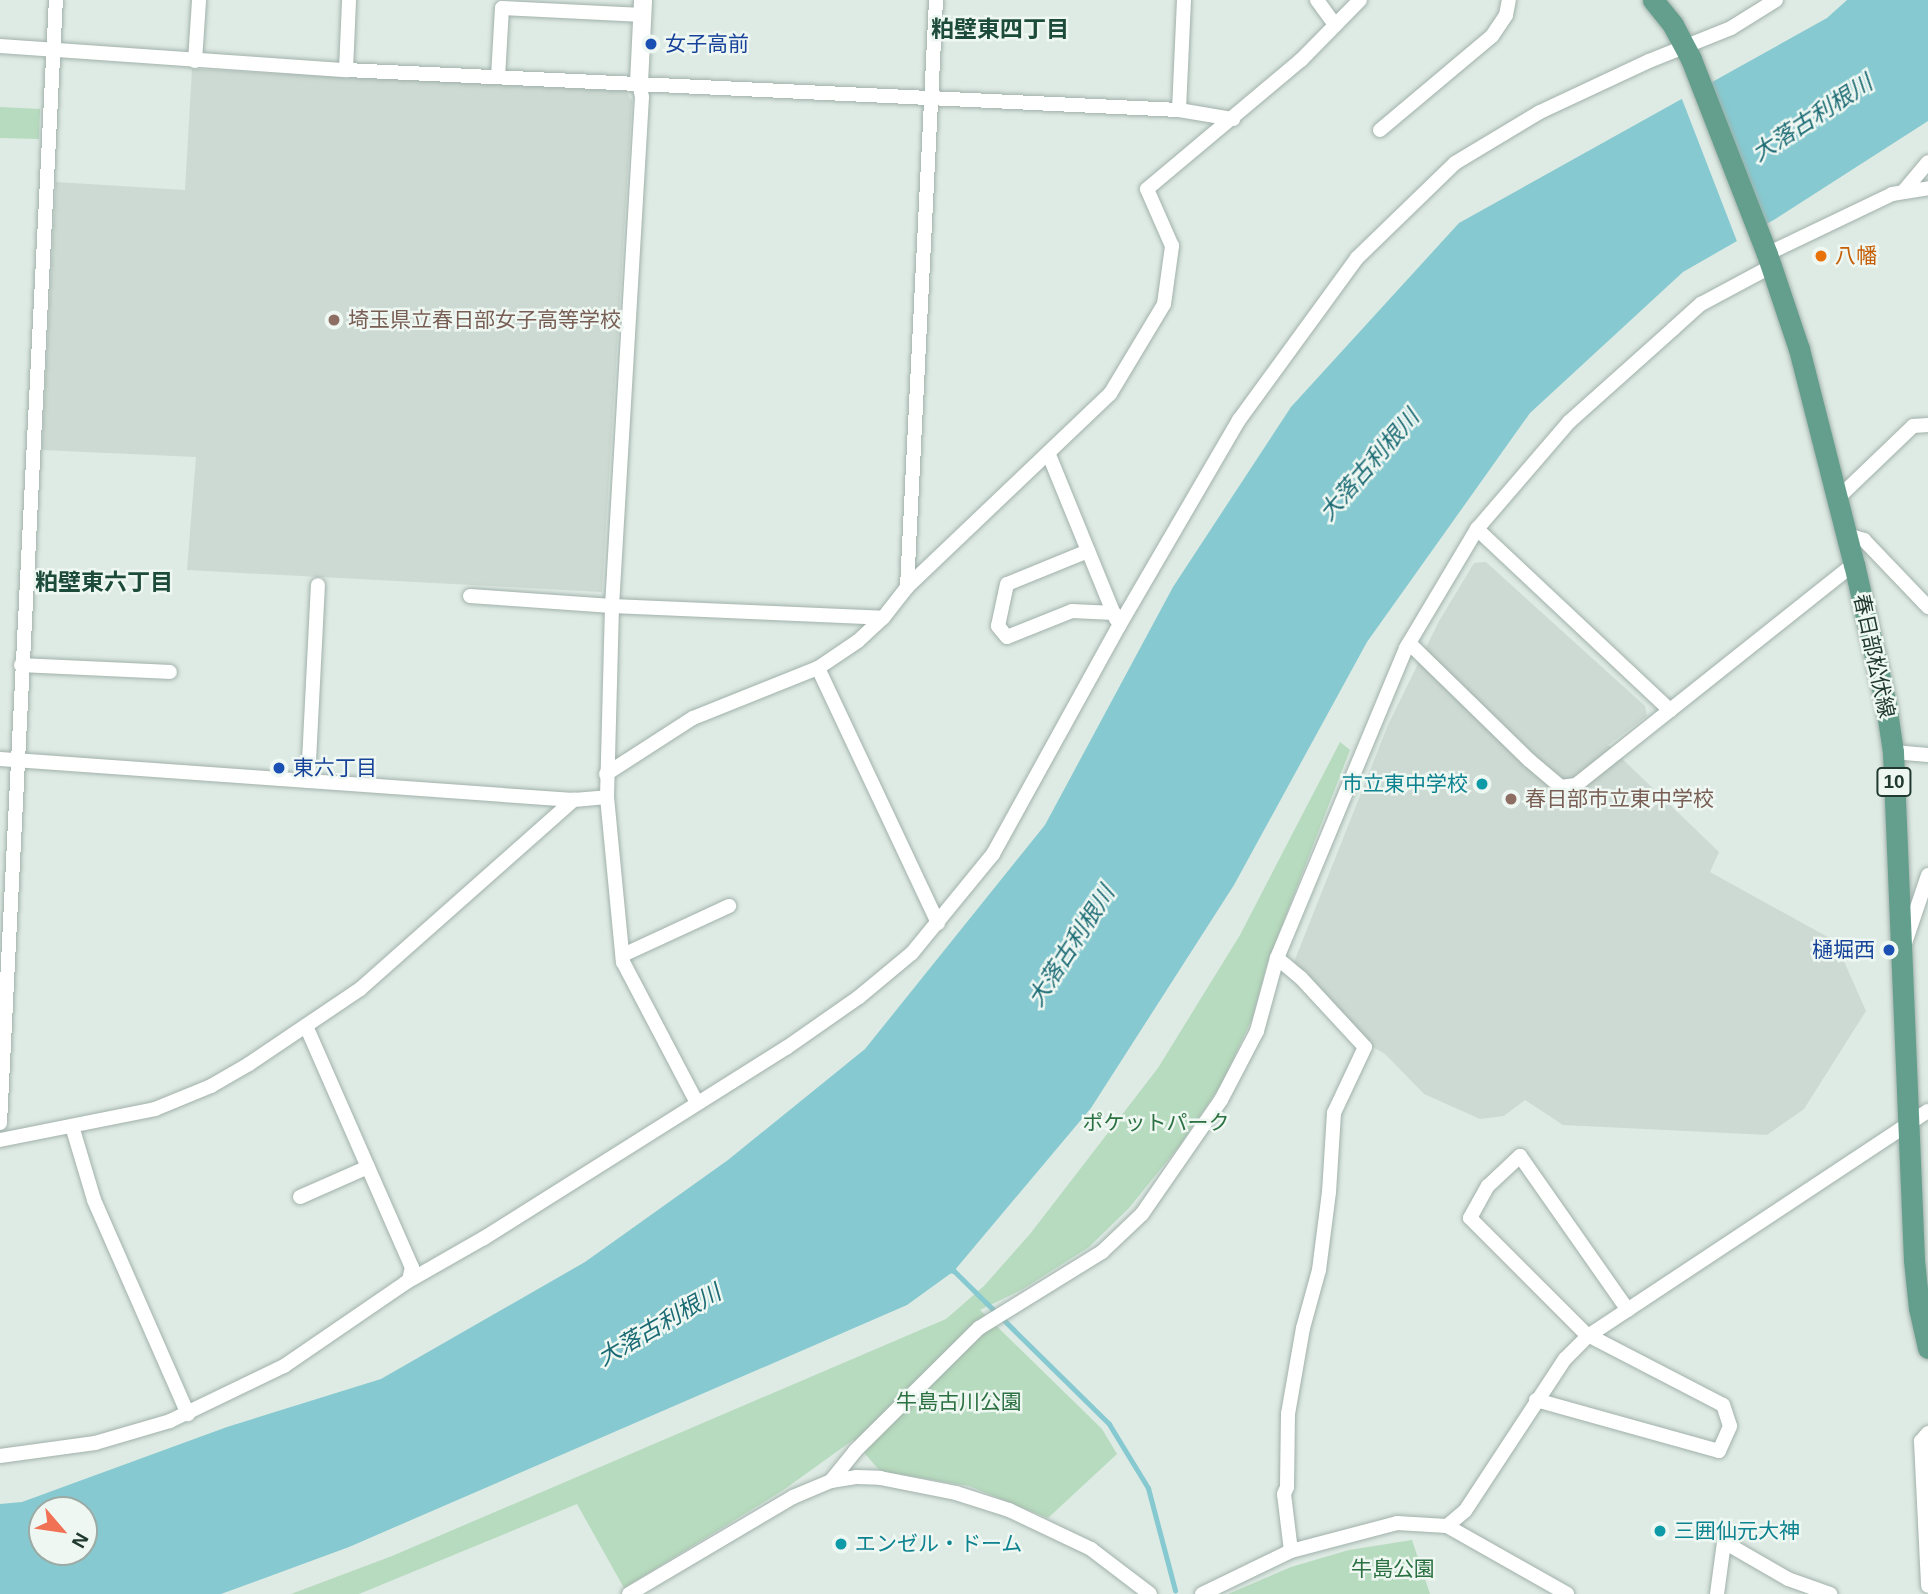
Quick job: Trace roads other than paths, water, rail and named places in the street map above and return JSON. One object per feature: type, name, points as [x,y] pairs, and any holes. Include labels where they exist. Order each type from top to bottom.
[{"type":"main road","name":"春日部松伏線","points":[[1653,0],[1688,53],[1759,233],[1799,349],[1838,498],[1884,693],[1893,752],[1914,1260],[1919,1308],[1928,1348]]},
{"type":"street","points":[[0,1123],[56,0]]},
{"type":"street","points":[[195,61],[199,0]]},
{"type":"street","points":[[346,69],[349,0]]},
{"type":"street","points":[[907,587],[936,0]]},
{"type":"street","points":[[1179,110],[1184,0]]},
{"type":"street","points":[[1317,0],[1335,25]]},
{"type":"street","points":[[606,774],[693,718],[818,668],[858,641],[883,618],[907,587],[1049,455],[1110,394],[1164,304],[1172,246],[1147,189],[1233,119],[1360,0]]},
{"type":"street","points":[[1380,130],[1492,36],[1506,15],[1509,0]]},
{"type":"street","points":[[0,1455],[95,1443],[188,1413],[284,1366],[410,1280],[484,1238],[786,1048],[859,997],[912,953],[993,854],[1117,620],[1239,420],[1357,258],[1455,163],[1540,112],[1688,53],[1776,0]]},
{"type":"street","points":[[498,77],[502,8],[643,7],[639,83],[642,97],[612,606],[607,797],[623,956],[697,1103]]},
{"type":"street","points":[[0,46],[195,61],[1179,110],[1233,119]]},
{"type":"street","points":[[1903,192],[1928,162]]},
{"type":"street","points":[[831,1481],[855,1451],[954,1349],[993,1319],[1102,1252],[1142,1214],[1221,1100],[1264,1014],[1277,958],[1409,643],[1476,530],[1569,422],[1701,304],[1769,260],[1892,194],[1928,188]]},
{"type":"street","points":[[1838,498],[1913,426],[1928,425]]},
{"type":"street","points":[[1049,455],[1117,620]]},
{"type":"street","points":[[1476,530],[1670,710]]},
{"type":"street","points":[[1847,535],[1864,540],[1928,607]]},
{"type":"street","points":[[1088,551],[1007,584],[998,626],[1007,637],[1072,611],[1117,620]]},
{"type":"street","points":[[1409,643],[1529,760],[1561,787],[1576,785],[1854,564]]},
{"type":"street","points":[[307,781],[318,584]]},
{"type":"street","points":[[470,596],[612,606],[883,618]]},
{"type":"street","points":[[22,665],[170,672]]},
{"type":"street","points":[[818,668],[938,923]]},
{"type":"street","points":[[1893,752],[1928,755]]},
{"type":"street","points":[[0,759],[574,800],[607,797]]},
{"type":"street","points":[[0,1140],[155,1109],[211,1086],[360,989],[574,800]]},
{"type":"street","points":[[1900,955],[1919,910],[1928,875]]},
{"type":"street","points":[[623,956],[729,906]]},
{"type":"street","points":[[1277,958],[1301,978],[1365,1047],[1334,1113],[1329,1192],[1319,1270],[1303,1328],[1288,1414],[1287,1487],[1283,1494],[1291,1551]]},
{"type":"street","points":[[306,1026],[412,1268],[410,1280]]},
{"type":"street","points":[[1447,1526],[1465,1511],[1565,1359],[1589,1336],[1928,1111]]},
{"type":"street","points":[[72,1126],[94,1200],[188,1413]]},
{"type":"street","points":[[1536,1400],[1719,1451],[1730,1426],[1723,1405],[1589,1336],[1470,1218],[1488,1186],[1520,1156],[1628,1310]]},
{"type":"street","points":[[299,1197],[368,1167]]},
{"type":"street","points":[[1928,1433],[1921,1441],[1928,1586]]},
{"type":"street","points":[[629,1594],[793,1497],[831,1481],[856,1477],[880,1478],[956,1493],[1009,1510],[1091,1549],[1150,1594]]},
{"type":"street","points":[[1202,1594],[1291,1551],[1397,1523],[1447,1526],[1567,1594]]},
{"type":"street","points":[[1717,1594],[1724,1542],[1788,1579],[1830,1594]]},
{"type":"water","name":"大落古利根川","points":[[1847,0],[1928,0],[1928,121],[1777,218],[1683,272],[1530,413],[1367,642],[1234,885],[1091,1108],[954,1271],[907,1305],[349,1547],[221,1594],[0,1594],[0,1504],[28,1500],[28,1566],[98,1566],[98,1496],[38,1496],[227,1427],[381,1379],[585,1262],[728,1160],[865,1049],[1045,825],[1173,587],[1291,407],[1459,223],[1827,18]]},
{"type":"waterway","points":[[949,1270],[954,1271],[1109,1424],[1148,1488],[1175,1590]]},
{"type":"place","name":"女子高前","points":[[651,44]]},
{"type":"place","name":"八幡","points":[[1821,256]]},
{"type":"place","name":"埼玉県立春日部女子高等学校","points":[[334,320]]},
{"type":"place","name":"東六丁目","points":[[279,768]]},
{"type":"place","name":"市立東中学校","points":[[1482,784]]},
{"type":"place","name":"春日部市立東中学校","points":[[1511,799]]},
{"type":"place","name":"樋堀西","points":[[1889,950]]},
{"type":"place","name":"三囲仙元大神","points":[[1660,1531]]},
{"type":"place","name":"エンゼル・ドーム","points":[[841,1544]]},
{"type":"district","name":"粕壁東四丁目","points":[[1000,29]]},
{"type":"district","name":"粕壁東六丁目","points":[[104,582]]},
{"type":"park label","name":"ポケットパーク","points":[[1156,1123]]},
{"type":"park label","name":"牛島古川公園","points":[[959,1402]]},
{"type":"park label","name":"牛島公園","points":[[1393,1569]]}]
